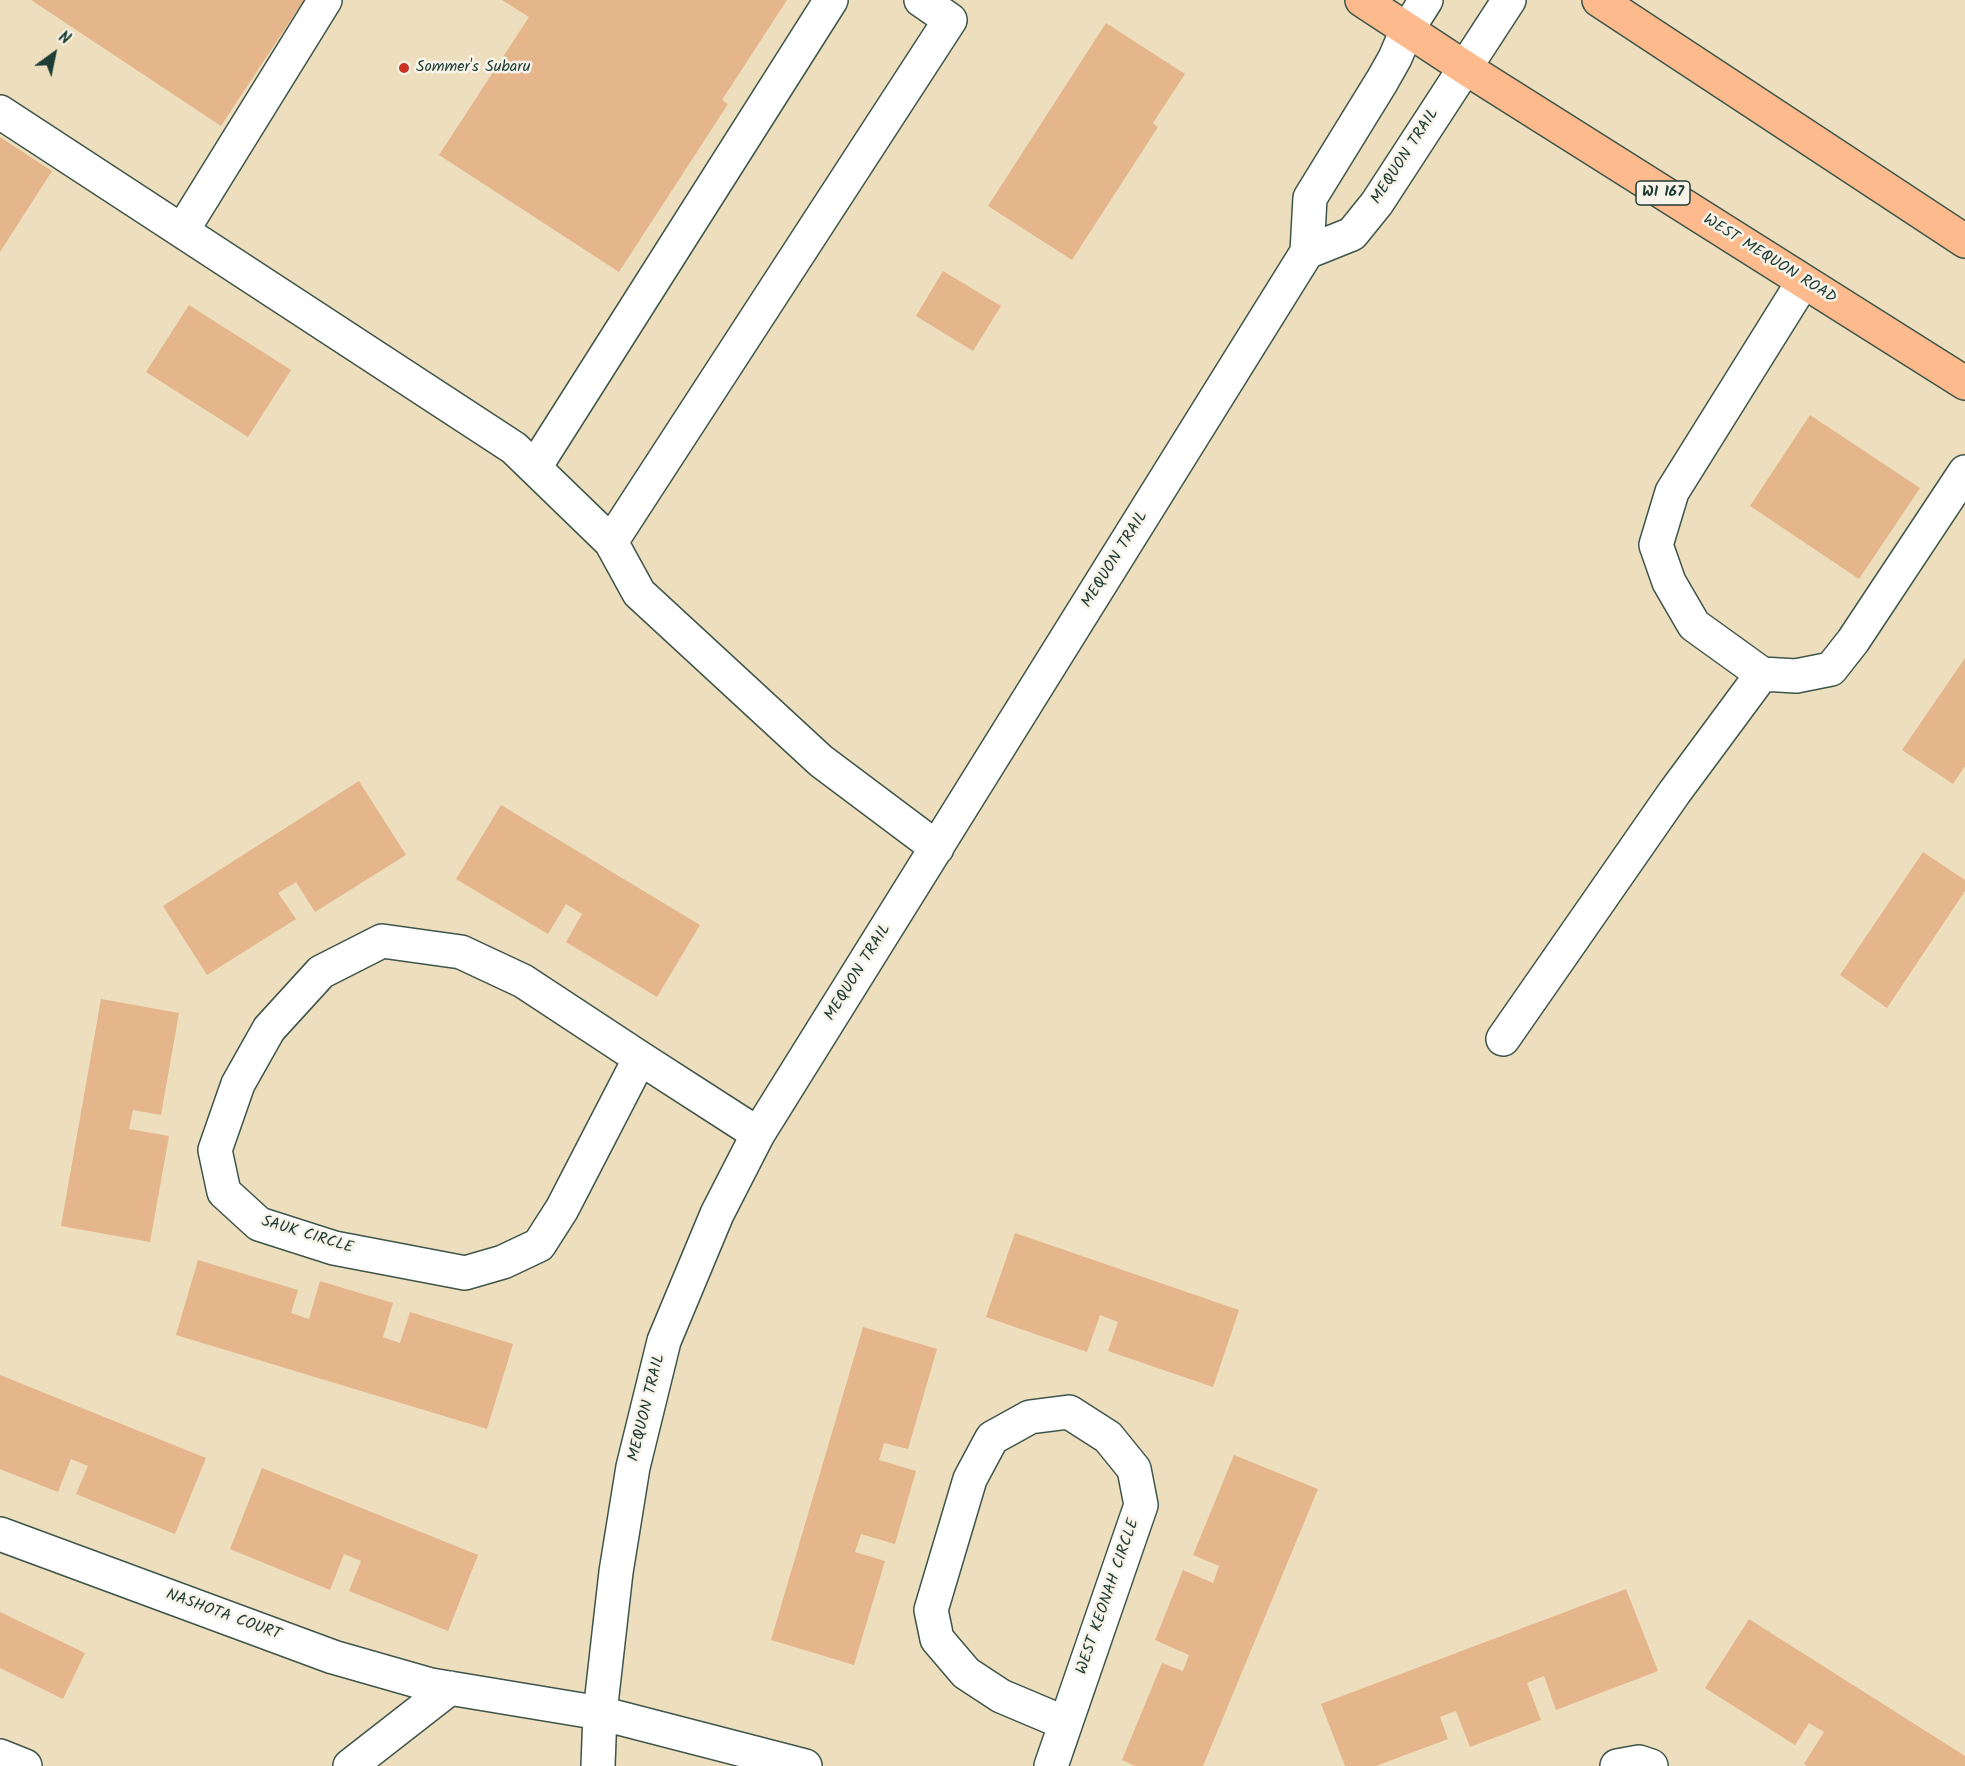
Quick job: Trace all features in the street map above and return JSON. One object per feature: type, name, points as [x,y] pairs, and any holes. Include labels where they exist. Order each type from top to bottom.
[{"type":"main road","name":"WEST MEQUON ROAD","points":[[1362,0],[1464,67],[1965,383]]},
{"type":"main road","points":[[1599,0],[1965,241]]},
{"type":"street","points":[[182,231],[325,0]]},
{"type":"street","points":[[535,467],[831,0]]},
{"type":"street","points":[[611,542],[950,20],[921,0]]},
{"type":"street","name":"MEQUON TRAIL","points":[[598,1766],[600,1713],[616,1572],[633,1467],[664,1341],[717,1214],[758,1134],[1307,252],[1310,198],[1391,66],[1407,30],[1426,0]]},
{"type":"street","name":"MEQUON TRAIL","points":[[1307,252],[1352,234],[1377,203],[1509,0]]},
{"type":"street","points":[[0,112],[514,448],[611,542],[639,593],[821,760],[937,848]]},
{"type":"street","points":[[1803,282],[1672,492],[1656,545],[1669,582],[1694,625],[1762,674],[1796,676],[1831,669],[1853,641],[1965,472]]},
{"type":"street","points":[[1503,1039],[1674,793],[1762,674]]},
{"type":"street","name":"SAUK CIRCLE","points":[[640,1058],[562,1209],[539,1245],[503,1262],[465,1273],[334,1248],[259,1224],[224,1192],[215,1150],[238,1084],[269,1029],[321,972],[382,941],[461,952],[523,981],[758,1134]]},
{"type":"street","name":"WEST KEONAH CIRCLE","points":[[1051,1766],[1141,1505],[1134,1469],[1108,1437],[1069,1412],[1030,1418],[992,1438],[970,1479],[931,1610],[937,1640],[966,1673],[1001,1696],[1065,1723]]},
{"type":"street","name":"NASHOTA COURT","points":[[0,1534],[333,1657],[431,1685],[600,1713],[805,1766]]},
{"type":"street","points":[[350,1766],[450,1688]]},
{"type":"street","points":[[0,1756],[25,1766]]},
{"type":"street","points":[[1617,1766],[1639,1761],[1651,1766]]},
{"type":"building","points":[[31,0],[304,0],[221,126]]},
{"type":"building","points":[[502,0],[787,0],[722,100],[728,104],[619,272],[439,155],[529,17]]},
{"type":"building","points":[[1106,23],[1185,74],[1153,123],[1158,127],[1072,260],[988,206]]},
{"type":"building","points":[[0,137],[52,171],[0,252]]},
{"type":"building","points":[[943,271],[1001,306],[973,351],[916,316]]},
{"type":"building","points":[[189,305],[291,370],[248,437],[146,372]]},
{"type":"building","points":[[1810,415],[1920,488],[1859,579],[1750,506]]},
{"type":"building","points":[[1965,658],[1965,766],[1953,784],[1902,750]]},
{"type":"building","points":[[359,781],[406,855],[315,912],[296,882],[278,893],[296,919],[207,975],[163,906]]},
{"type":"building","points":[[501,805],[700,925],[657,997],[566,942],[582,914],[566,904],[548,934],[456,879]]},
{"type":"building","points":[[1923,852],[1965,880],[1965,891],[1887,1008],[1840,975]]},
{"type":"building","points":[[101,999],[179,1013],[161,1115],[133,1110],[129,1129],[169,1136],[150,1242],[61,1226]]},
{"type":"building","points":[[1015,1233],[1239,1310],[1213,1387],[1108,1351],[1118,1322],[1100,1315],[1087,1352],[986,1317]]},
{"type":"building","points":[[198,1260],[298,1290],[291,1313],[309,1319],[320,1281],[393,1303],[383,1337],[400,1343],[410,1312],[513,1344],[487,1429],[176,1335]]},
{"type":"building","points":[[863,1327],[937,1349],[908,1449],[884,1443],[879,1460],[916,1471],[895,1544],[861,1534],[855,1552],[885,1561],[854,1665],[771,1640]]},
{"type":"building","points":[[0,1375],[206,1458],[175,1534],[76,1494],[88,1466],[71,1459],[58,1492],[0,1469]]},
{"type":"building","points":[[1234,1455],[1318,1489],[1203,1766],[1135,1766],[1122,1760],[1162,1663],[1183,1671],[1189,1655],[1155,1640],[1183,1570],[1213,1583],[1219,1566],[1193,1555]]},
{"type":"building","points":[[262,1468],[478,1555],[448,1631],[349,1591],[361,1561],[344,1554],[330,1590],[230,1549]]},
{"type":"building","points":[[1626,1589],[1658,1671],[1556,1710],[1544,1676],[1527,1683],[1541,1720],[1470,1747],[1456,1711],[1440,1717],[1448,1739],[1376,1766],[1345,1766],[1321,1704]]},
{"type":"building","points":[[0,1612],[85,1653],[63,1699],[0,1668]]},
{"type":"building","points":[[1749,1619],[1965,1756],[1965,1766],[1807,1766],[1804,1764],[1824,1732],[1809,1723],[1795,1745],[1705,1688]]},
{"type":"place","name":"Sommer's Subaru","points":[[404,68]]}]
